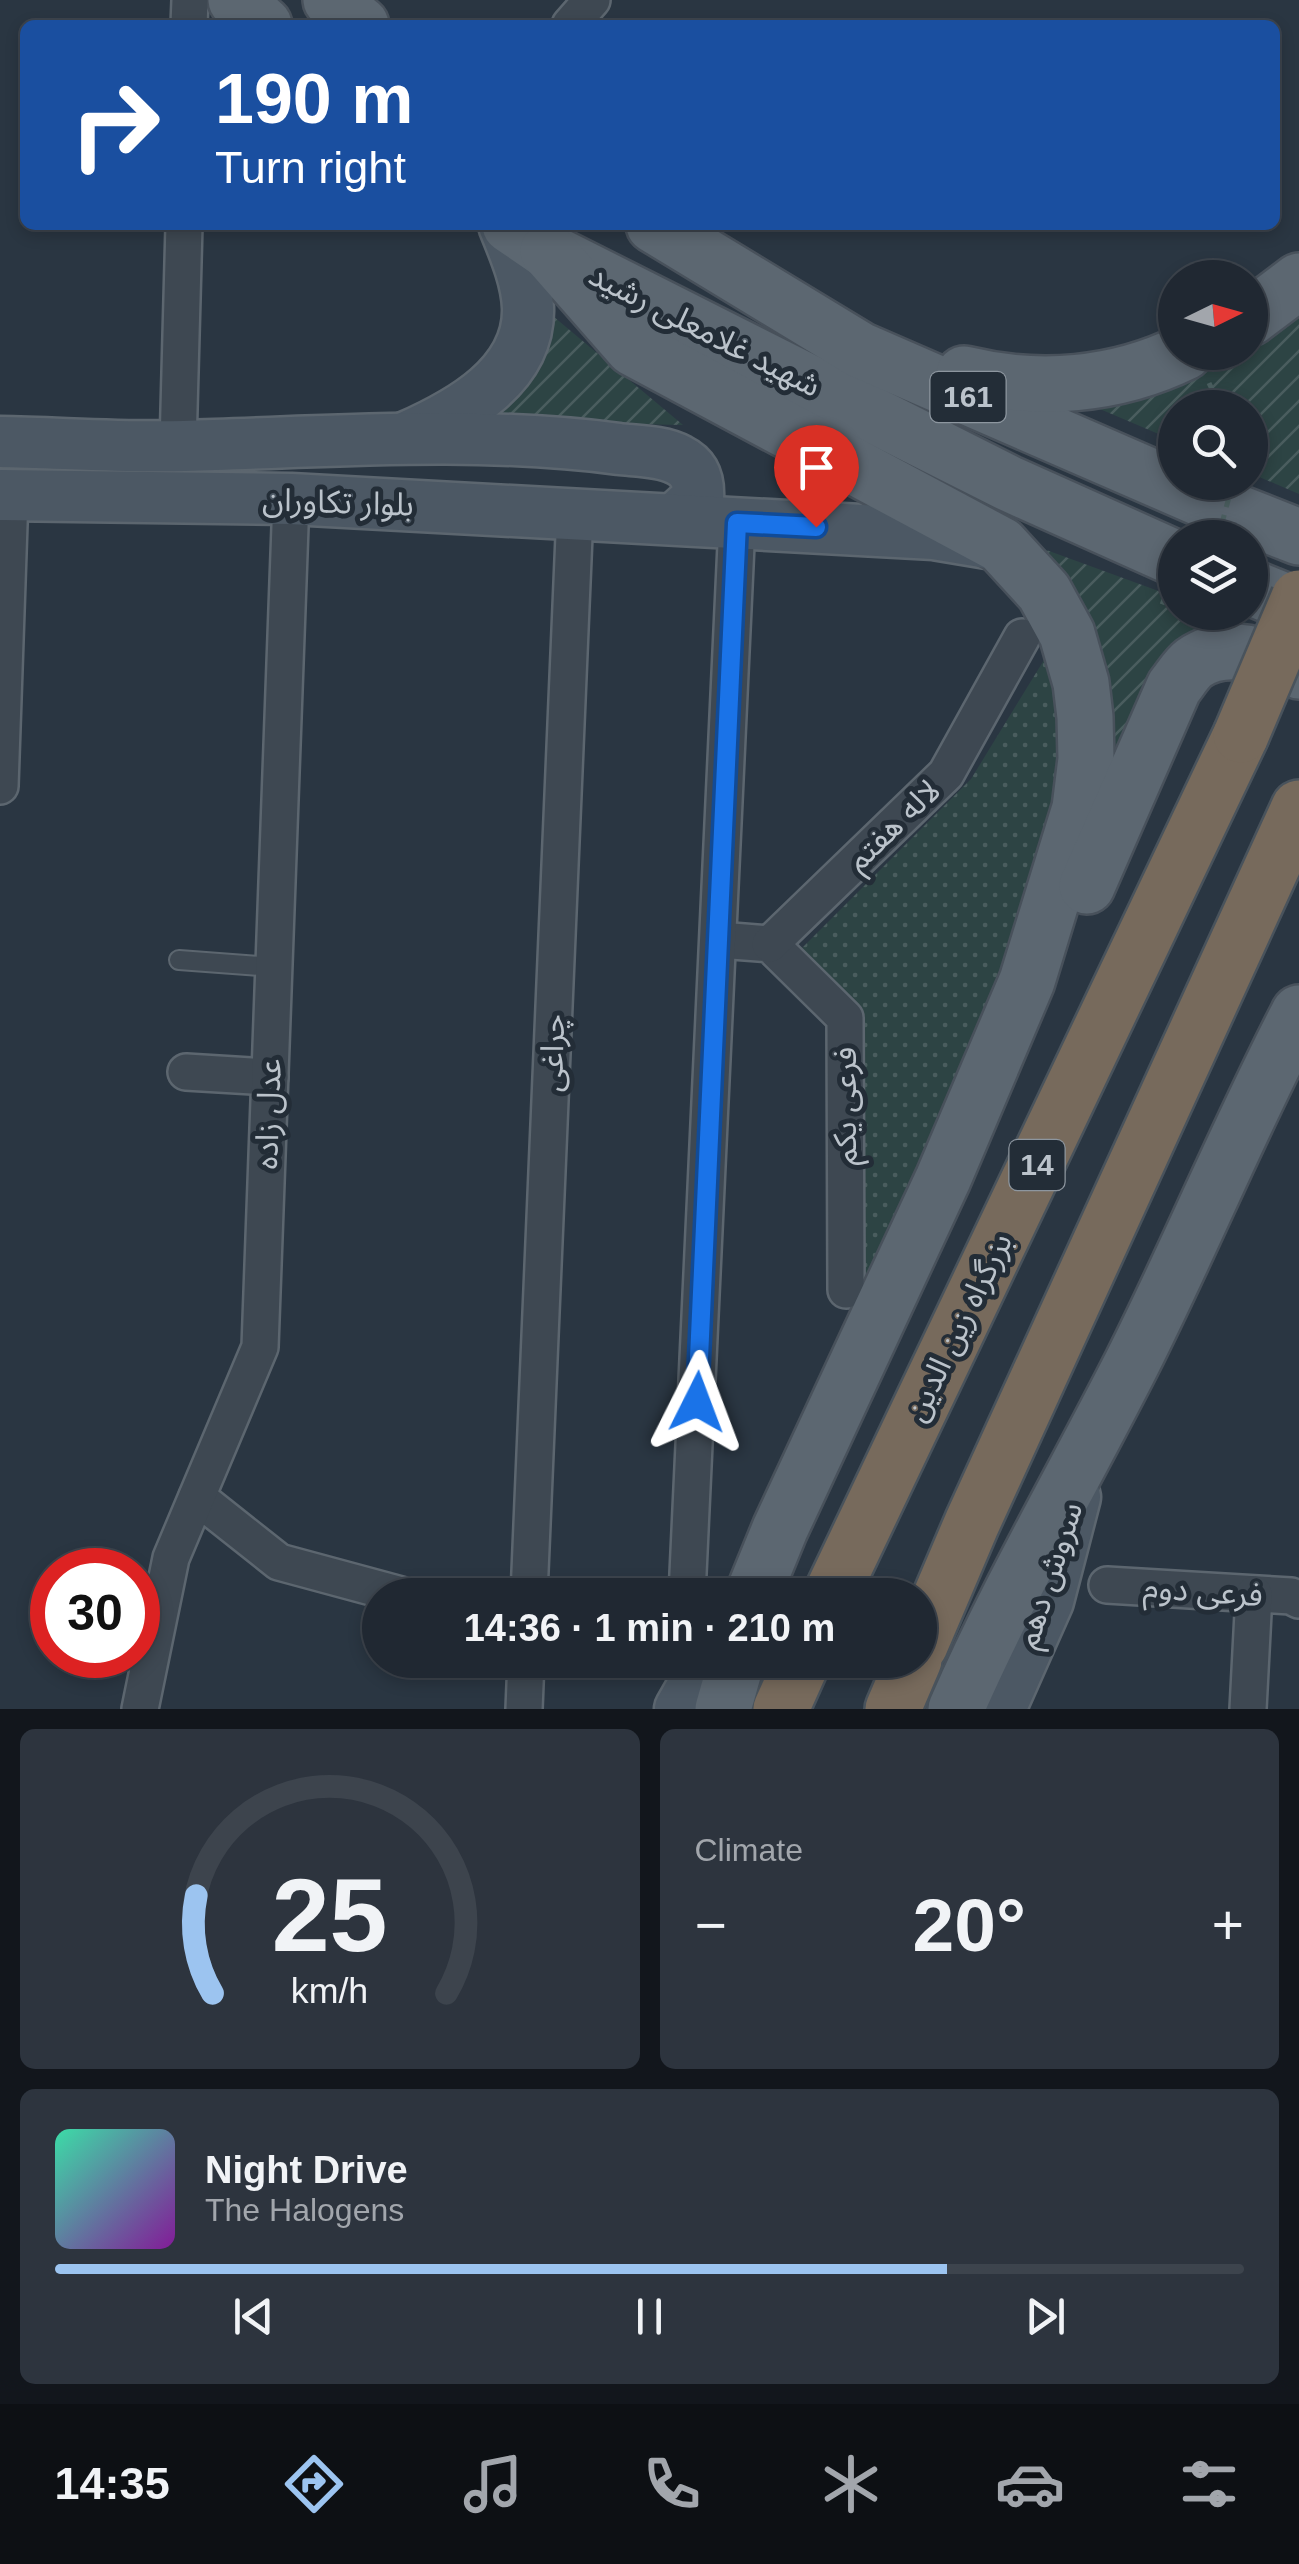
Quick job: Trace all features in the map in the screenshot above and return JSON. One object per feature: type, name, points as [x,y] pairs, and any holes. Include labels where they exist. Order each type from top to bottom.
[{"type":"highway","name":"بزرگراه زین الدین","points":[[840,1578],[1241,735],[1299,598]]},
{"type":"highway","points":[[937,1606],[1299,808]]},
{"type":"highway","points":[[781,1709],[795,1678]]},
{"type":"highway","points":[[893,1709],[906,1678]]},
{"type":"main road","points":[[236,0],[258,20]]},
{"type":"main road","points":[[331,0],[356,20]]},
{"type":"main road","name":"شهید غلامعلی رشید","points":[[662,230],[860,350],[1299,537]]},
{"type":"main road","points":[[402,439],[451,417],[500,378],[515,356],[528,308],[518,261],[521,234]]},
{"type":"main road","points":[[521,234],[633,348],[1001,544],[1044,592],[1067,634],[1082,683],[1086,759],[1080,808],[1027,981],[943,1179],[759,1578]]},
{"type":"main road","name":"شهید غلامعلی رشید","points":[[521,234],[1008,482],[1158,575]]},
{"type":"main road","points":[[1268,304],[1299,281]]},
{"type":"main road","points":[[860,350],[1000,382],[1053,386],[1128,374],[1158,362]]},
{"type":"main road","name":"بلوار تکاوران","points":[[0,442],[178,446],[402,439],[586,444],[678,459],[691,469],[699,483],[698,498],[675,519]]},
{"type":"main road","name":"بلوار تکاوران","points":[[5,495],[291,499],[575,512],[934,534],[1001,544]]},
{"type":"main road","points":[[1268,594],[1299,607]]},
{"type":"main road","points":[[1027,981],[1081,900],[1174,687],[1193,664],[1218,652],[1258,653],[1299,671]]},
{"type":"main road","points":[[956,1709],[1011,1588],[1132,1363],[1252,1104],[1299,1013]]},
{"type":"main road","name":"سروش دهم","points":[[1000,1709],[1048,1602],[1090,1439]]},
{"type":"main road","points":[[680,1709],[698,1678]]},
{"type":"main road","points":[[723,1709],[731,1678]]},
{"type":"street","points":[[574,20],[592,0]]},
{"type":"street","points":[[178,446],[184,230]]},
{"type":"street","points":[[0,786],[5,495]]},
{"type":"street","name":"عدل زاده","points":[[140,1709],[172,1558],[260,1347],[291,499]]},
{"type":"street","name":"چراغی","points":[[530,1578],[575,512]]},
{"type":"street","points":[[689,1578],[737,523]]},
{"type":"street","name":"لاله هفتم","points":[[770,944],[946,774],[1022,636]]},
{"type":"street","points":[[719,940],[770,944]]},
{"type":"street","name":"فرعی یکم","points":[[770,944],[845,1018],[846,1290]]},
{"type":"street","points":[[186,1072],[270,1077]]},
{"type":"street","points":[[197,1497],[279,1562],[362,1584]]},
{"type":"street","name":"فرعی دوم","points":[[1107,1585],[1299,1600]]},
{"type":"street","points":[[1248,1709],[1254,1594]]},
{"type":"lane","points":[[179,960],[274,967]]},
{"type":"green space","points":[[1299,297],[1299,494],[1268,481],[1268,390],[1158,390],[1158,434],[1067,395],[1166,370],[1268,370],[1268,320]]},
{"type":"green space","points":[[535,301],[683,425],[464,421]]},
{"type":"green space","points":[[1019,540],[1158,591],[1158,630],[1225,630],[1197,641],[1091,807]]},
{"type":"green space","points":[[1055,642],[1067,682],[1056,835],[960,1082],[855,1308],[861,1008],[798,952],[971,779]]},
{"type":"route","points":[[697,1402],[737,523],[816,527]]}]
